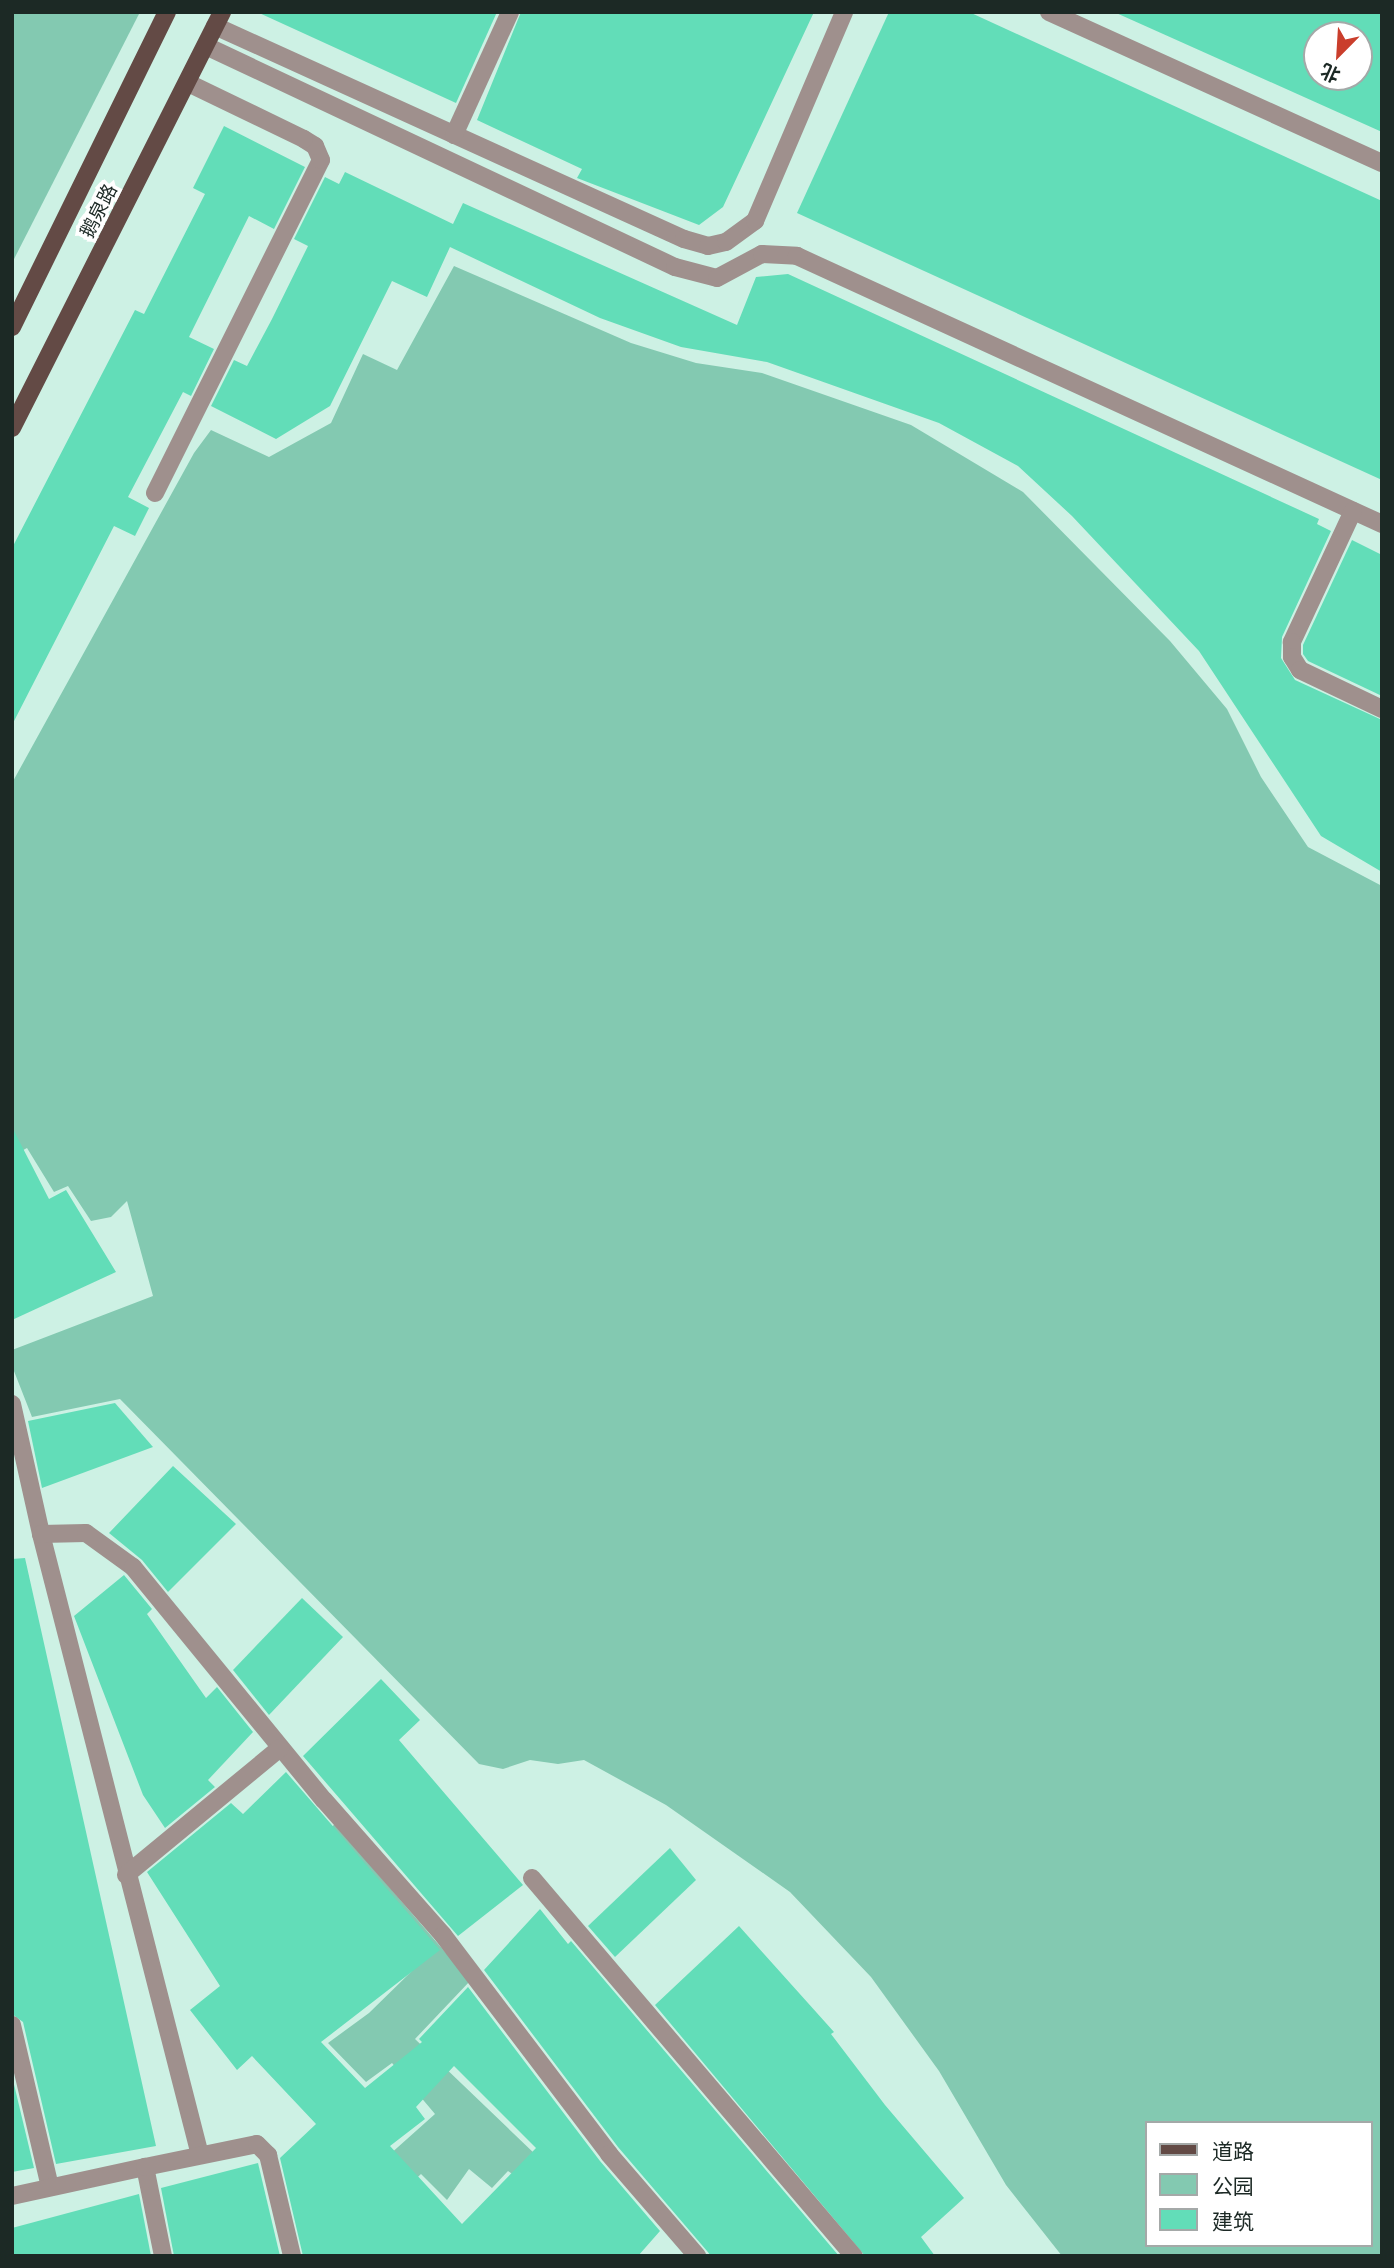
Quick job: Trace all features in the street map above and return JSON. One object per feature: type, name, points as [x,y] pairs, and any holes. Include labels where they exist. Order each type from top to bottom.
[{"type":"main road","name":"鹅泉路","points":[[12,327],[167,12]]},
{"type":"main road","name":"鹅泉路","points":[[12,428],[218,19]]},
{"type":"street","points":[[454,135],[510,12]]},
{"type":"street","points":[[218,19],[454,135],[684,239],[708,246],[726,242],[755,221],[844,12]]},
{"type":"street","points":[[1049,12],[1382,163]]},
{"type":"street","points":[[206,46],[676,267],[717,278],[762,254],[797,257],[1382,524]]},
{"type":"street","points":[[155,493],[321,160],[315,146],[304,139],[188,83]]},
{"type":"street","points":[[1353,511],[1292,642],[1292,657],[1300,670],[1382,709]]},
{"type":"street","points":[[12,1404],[17,1447],[200,2155]]},
{"type":"street","points":[[41,1534],[86,1533],[116,1550],[280,1748],[443,1936],[609,2154],[697,2256]]},
{"type":"street","points":[[127,1875],[280,1748]]},
{"type":"street","points":[[532,1878],[855,2256]]},
{"type":"street","points":[[12,2025],[50,2187]]},
{"type":"street","points":[[12,2196],[200,2155],[262,2147],[274,2173],[292,2256]]},
{"type":"street","points":[[145,2166],[163,2256]]},
{"type":"green space","points":[[12,12],[140,12],[12,263]]},
{"type":"green space","points":[[454,266],[631,343],[696,363],[762,373],[911,425],[1023,492],[1170,641],[1227,709],[1261,777],[1308,847],[1382,886],[1382,2256],[1062,2256],[1006,2185],[939,2071],[871,1977],[790,1892],[666,1805],[584,1760],[558,1764],[530,1760],[503,1769],[479,1764],[120,1399],[32,1417],[12,1366],[12,1350],[153,1296],[127,1201],[111,1217],[91,1221],[68,1186],[54,1192],[27,1148],[12,1156],[12,783],[194,453],[211,430],[269,457],[331,423],[363,354],[397,370]]},
{"type":"green space","points":[[335,1824],[470,1981],[415,2039],[537,2156],[518,2178],[508,2171],[492,2188],[469,2169],[447,2200],[421,2174],[399,2195],[379,2164],[435,2114],[392,2063],[366,2082],[328,2043],[369,2013],[415,1968],[280,1873]]},
{"type":"building","points":[[257,12],[497,12],[456,103]]},
{"type":"building","points":[[521,12],[814,12],[723,207],[699,225],[577,178],[582,169],[477,120]]},
{"type":"building","points":[[889,12],[969,12],[1382,201],[1382,480],[797,213]]},
{"type":"building","points":[[1114,12],[1382,12],[1382,132]]},
{"type":"building","points":[[224,126],[305,167],[274,229],[249,216],[189,337],[214,349],[191,396],[183,392],[128,497],[149,508],[135,536],[114,526],[12,725],[12,548],[135,310],[144,314],[205,194],[193,188]]},
{"type":"building","points":[[345,172],[453,224],[463,203],[737,325],[756,277],[788,274],[1319,519],[1317,524],[1331,531],[1282,637],[1281,658],[1295,680],[1382,720],[1382,872],[1321,836],[1199,651],[1072,516],[1018,466],[939,423],[767,362],[681,347],[600,318],[450,247],[427,297],[392,281],[330,406],[276,439],[211,406],[234,360],[247,366],[272,319],[308,246],[294,239],[325,177],[339,184]]},
{"type":"building","points":[[1352,540],[1382,555],[1382,696],[1308,661],[1303,654],[1303,645]]},
{"type":"building","points":[[12,1127],[49,1199],[66,1190],[116,1272],[12,1320]]},
{"type":"building","points":[[115,1403],[153,1447],[42,1488],[28,1421]]},
{"type":"building","points":[[173,1466],[236,1524],[168,1592],[142,1560],[109,1533]]},
{"type":"building","points":[[25,1558],[156,2146],[56,2164],[23,2022],[12,2014],[12,1559]]},
{"type":"building","points":[[124,1575],[152,1609],[147,1614],[206,1698],[217,1687],[253,1732],[208,1780],[215,1787],[165,1828],[143,1795],[74,1616]]},
{"type":"building","points":[[302,1598],[343,1637],[269,1715],[233,1670]]},
{"type":"building","points":[[381,1679],[420,1720],[399,1740],[523,1885],[458,1936],[303,1756]]},
{"type":"building","points":[[286,1772],[440,1950],[321,2042],[365,2088],[422,2042],[419,2039],[468,1987],[600,2161],[660,2231],[638,2256],[303,2256],[280,2158],[316,2124],[252,2056],[237,2070],[190,2010],[220,1986],[147,1872],[231,1803],[243,1814]],"holes":[[[454,2066],[536,2148],[462,2224],[390,2146],[425,2119],[416,2107]]]},
{"type":"building","points":[[670,1848],[696,1880],[615,1957],[588,1926]]},
{"type":"building","points":[[540,1909],[568,1944],[571,1941],[839,2256],[711,2256],[618,2147],[484,1970]]},
{"type":"building","points":[[739,1926],[834,2032],[831,2034],[885,2105],[964,2198],[921,2237],[935,2256],[865,2256],[655,2005]]},
{"type":"building","points":[[12,2076],[34,2168],[12,2172]]},
{"type":"building","points":[[258,2163],[280,2256],[174,2256],[161,2188]]},
{"type":"building","points":[[139,2194],[151,2256],[12,2256],[12,2228]]}]
